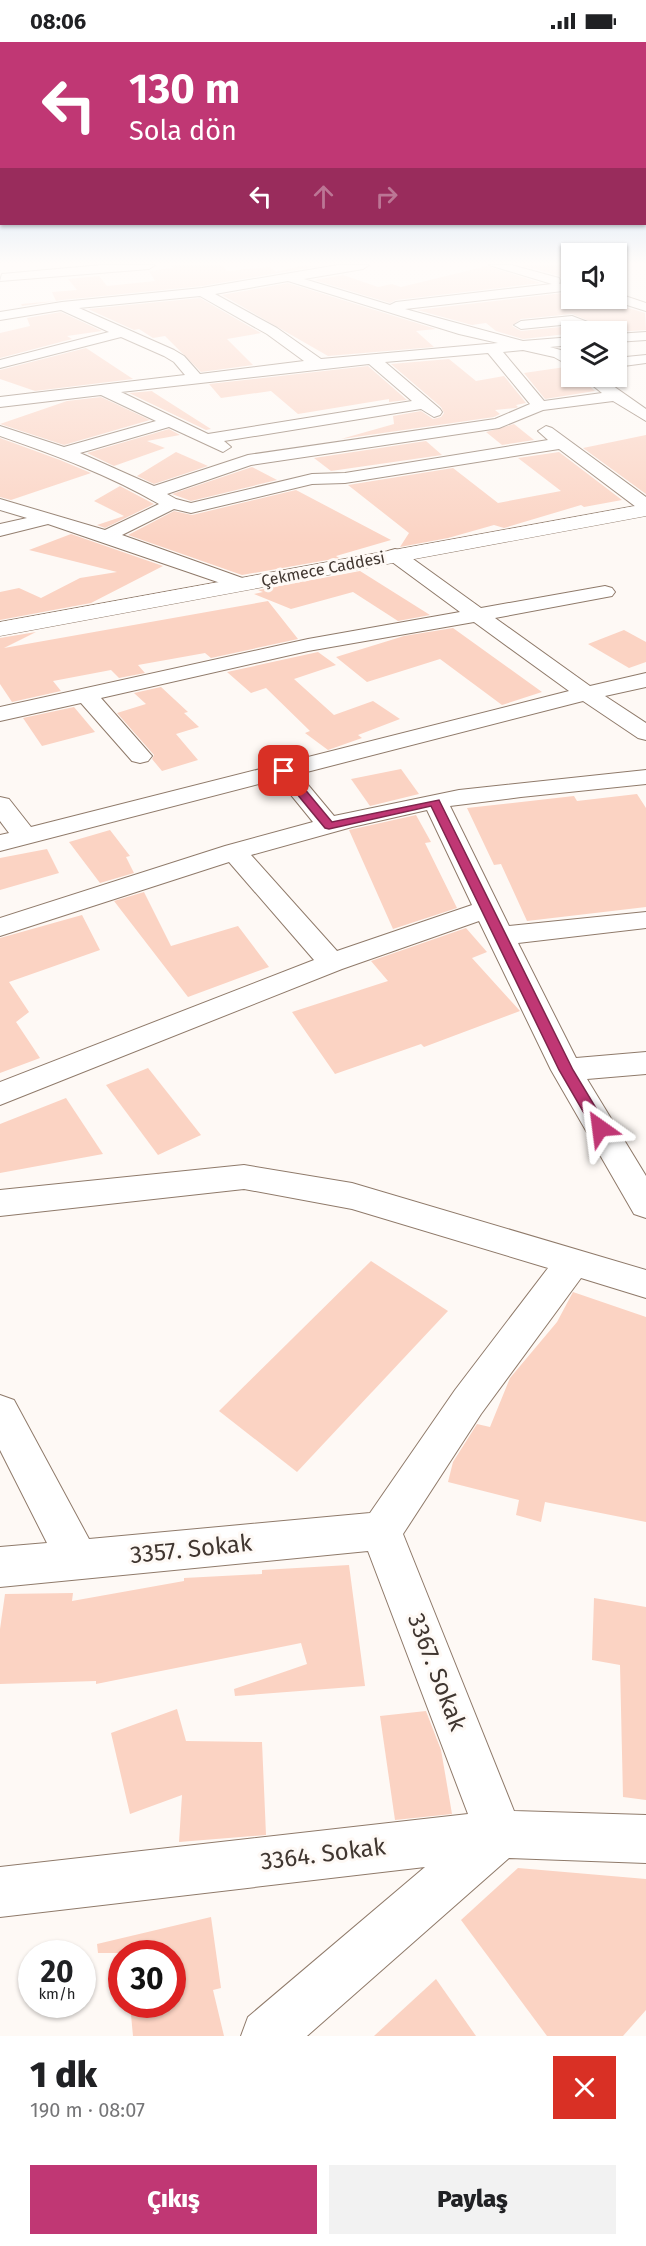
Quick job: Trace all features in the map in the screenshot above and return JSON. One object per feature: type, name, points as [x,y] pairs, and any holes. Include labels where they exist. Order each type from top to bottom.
[{"type":"main road","name":"Çekmece Caddesi","points":[[0,629],[646,508]]},
{"type":"street","points":[[0,364],[23,358]]},
{"type":"street","points":[[177,358],[196,379]]},
{"type":"street","points":[[310,358],[318,364]]},
{"type":"street","points":[[0,402],[382,358]]},
{"type":"street","points":[[500,358],[540,406]]},
{"type":"street","points":[[372,359],[457,430]]},
{"type":"street","points":[[627,362],[646,359]]},
{"type":"street","points":[[0,384],[39,397]]},
{"type":"street","points":[[602,387],[613,396],[642,410]]},
{"type":"street","points":[[104,390],[248,460]]},
{"type":"street","points":[[154,492],[248,460],[499,423],[540,406],[613,396]]},
{"type":"street","points":[[206,439],[424,404]]},
{"type":"street","points":[[522,414],[646,508]]},
{"type":"street","points":[[63,453],[170,422]]},
{"type":"street","points":[[0,431],[63,453],[154,492],[170,503],[191,508],[312,479],[345,478],[562,443]]},
{"type":"street","points":[[292,453],[312,479]]},
{"type":"street","points":[[106,536],[167,507],[170,503]]},
{"type":"street","points":[[0,504],[106,536],[241,584]]},
{"type":"street","points":[[0,530],[49,519]]},
{"type":"street","points":[[395,555],[478,613],[584,694],[646,733]]},
{"type":"street","points":[[0,714],[308,645],[605,592]]},
{"type":"street","points":[[0,843],[646,680]]},
{"type":"street","points":[[86,694],[140,756]]},
{"type":"street","points":[[284,771],[329,826]]},
{"type":"street","points":[[0,927],[234,851],[329,826],[435,802],[499,791],[646,777]]},
{"type":"street","points":[[435,802],[566,1070],[646,1205]]},
{"type":"street","points":[[0,804],[26,836]]},
{"type":"street","points":[[234,851],[332,963]]},
{"type":"street","points":[[0,1094],[332,963],[487,909]]},
{"type":"street","points":[[500,936],[646,920]]},
{"type":"street","points":[[566,1070],[646,1063]]},
{"type":"street","points":[[0,1203],[244,1176],[352,1196],[646,1284]]},
{"type":"street","points":[[381,1531],[468,1402],[573,1262]]},
{"type":"street","points":[[0,1412],[78,1560]]},
{"type":"street","name":"3357. Sokak","points":[[0,1567],[381,1531]]},
{"type":"street","name":"3367. Sokak","points":[[381,1531],[500,1834]]},
{"type":"street","points":[[267,2036],[500,1834]]},
{"type":"street","name":"3364. Sokak","points":[[0,1892],[500,1834],[646,1839]]},
{"type":"building","points":[[47,358],[101,358],[133,379],[35,391],[0,379],[0,370]]},
{"type":"building","points":[[187,358],[246,358],[253,365],[201,372]]},
{"type":"building","points":[[449,359],[476,381],[504,376],[526,403],[516,405],[518,407],[516,408],[495,410],[500,414],[494,417],[341,439],[394,424],[393,416],[421,411],[433,419],[441,417],[444,413],[441,407],[391,364]]},
{"type":"building","points":[[368,366],[407,400],[389,402],[389,399],[298,414],[271,391],[221,398],[209,384]]},
{"type":"building","points":[[561,368],[561,387],[591,387],[595,391],[545,399],[524,373]]},
{"type":"building","points":[[152,391],[211,429],[206,430],[129,393]]},
{"type":"building","points":[[101,397],[150,420],[64,445],[0,424],[67,401]]},
{"type":"building","points":[[514,424],[534,440],[502,445],[486,432]]},
{"type":"building","points":[[169,429],[180,435],[147,441],[165,448],[114,466],[87,453]]},
{"type":"building","points":[[646,435],[646,494],[583,448]]},
{"type":"building","points":[[0,438],[91,473],[11,500],[0,497]]},
{"type":"building","points":[[426,441],[442,455],[331,471],[314,458]]},
{"type":"building","points":[[176,452],[208,466],[154,484],[137,476]]},
{"type":"building","points":[[559,452],[622,500],[584,507],[581,505],[504,528],[494,525],[448,538],[400,547],[409,533],[348,485],[453,468],[498,503],[561,491],[518,458]]},
{"type":"building","points":[[252,467],[277,480],[191,501],[172,494]]},
{"type":"building","points":[[120,486],[154,504],[105,528],[97,525],[124,516],[94,501]]},
{"type":"building","points":[[296,490],[391,540],[336,556],[339,558],[242,575],[128,535],[174,511],[192,515]]},
{"type":"building","points":[[71,534],[163,566],[91,603],[0,620],[0,592],[19,588],[41,598],[80,578],[117,572],[29,550]]},
{"type":"building","points":[[360,571],[430,615],[398,621],[353,592],[291,609],[254,594],[263,592],[258,590]]},
{"type":"building","points":[[268,601],[298,639],[211,658],[205,653],[138,665],[145,673],[119,678],[111,670],[53,681],[61,691],[12,702],[0,684],[0,638],[36,632],[4,648]]},
{"type":"building","points":[[453,628],[542,692],[502,705],[440,659],[367,682],[336,657],[404,636]]},
{"type":"building","points":[[624,630],[646,642],[646,662],[629,668],[588,644]]},
{"type":"building","points":[[318,652],[336,665],[294,679],[334,715],[373,701],[400,719],[358,735],[362,738],[328,750],[305,733],[310,731],[266,688],[251,693],[227,672]]},
{"type":"building","points":[[161,687],[188,712],[184,713],[199,727],[176,734],[198,760],[162,771],[152,759],[154,755],[117,713],[146,704],[134,693]]},
{"type":"building","points":[[74,707],[95,732],[42,746],[23,718]]},
{"type":"building","points":[[401,769],[419,794],[370,806],[351,779]]},
{"type":"building","points":[[637,794],[646,808],[646,907],[527,921],[501,864],[494,865],[467,808],[574,796],[577,801]]},
{"type":"building","points":[[416,815],[431,842],[425,843],[457,908],[393,929],[349,830]]},
{"type":"building","points":[[110,830],[130,856],[126,857],[134,873],[100,883],[69,842]]},
{"type":"building","points":[[47,849],[59,873],[0,890],[0,858]]},
{"type":"building","points":[[144,892],[171,946],[238,926],[269,967],[188,997],[114,901]]},
{"type":"building","points":[[82,915],[100,950],[9,982],[29,1012],[16,1022],[40,1058],[0,1073],[0,938]]},
{"type":"building","points":[[466,928],[487,952],[472,958],[520,1011],[424,1047],[421,1044],[335,1074],[292,1012],[388,981],[371,961]]},
{"type":"building","points":[[148,1068],[201,1135],[158,1155],[106,1085]]},
{"type":"building","points":[[66,1098],[103,1154],[0,1173],[0,1124]]},
{"type":"building","points":[[371,1261],[448,1311],[297,1472],[219,1411]]},
{"type":"building","points":[[573,1292],[646,1317],[646,1522],[545,1502],[541,1522],[516,1515],[519,1500],[448,1482],[453,1462],[477,1424],[490,1427],[510,1378],[557,1322]]},
{"type":"building","points":[[349,1565],[365,1686],[235,1696],[234,1689],[307,1664],[301,1643],[96,1684],[96,1681],[0,1684],[0,1629],[5,1594],[73,1593],[72,1601],[184,1581],[184,1578],[262,1574],[262,1570]]},
{"type":"building","points":[[594,1598],[646,1607],[646,1800],[623,1797],[620,1665],[592,1660]]},
{"type":"building","points":[[177,1709],[186,1741],[262,1742],[266,1835],[179,1842],[182,1795],[130,1814],[111,1733]]},
{"type":"building","points":[[426,1711],[441,1750],[452,1814],[395,1820],[380,1716]]},
{"type":"building","points":[[518,1868],[646,1879],[646,2010],[623,2036],[547,2036],[461,1920]]},
{"type":"building","points":[[211,1917],[221,1988],[213,1990],[224,2036],[133,2036],[131,2018],[186,2018],[186,1940],[114,1940]]},
{"type":"building","points":[[108,1941],[108,1953],[98,1953],[97,1944]]},
{"type":"building","points":[[436,1979],[476,2036],[374,2036]]},
{"type":"route","points":[[284,771],[329,826],[400,808],[435,802],[566,1070],[600,1128]]}]
